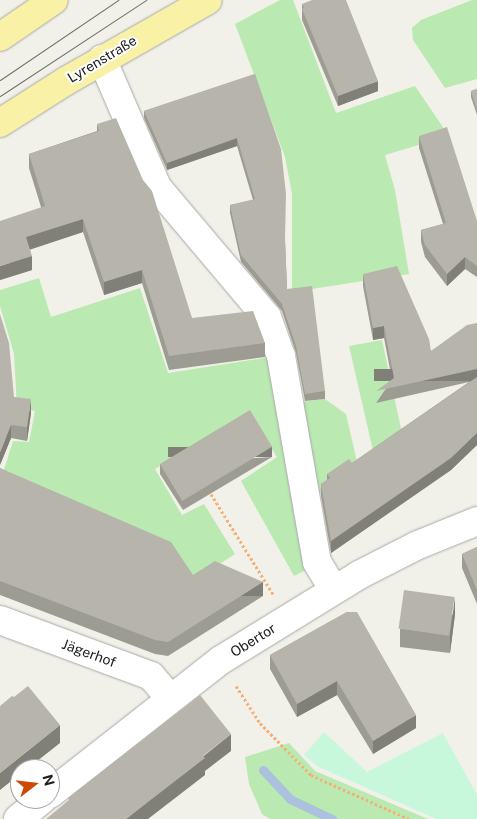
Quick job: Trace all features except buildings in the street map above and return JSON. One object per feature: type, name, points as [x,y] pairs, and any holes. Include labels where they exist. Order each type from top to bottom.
[{"type":"main road","points":[[0,37],[54,0]]},
{"type":"main road","name":"Lyrenstraße","points":[[0,123],[102,59],[208,0]]},
{"type":"street","points":[[102,59],[157,187],[268,317],[281,356],[317,562],[333,589]]},
{"type":"street","name":"Obertor","points":[[60,786],[170,698],[221,660],[287,618],[333,589],[418,545],[477,521]]},
{"type":"street","name":"Jägerhof","points":[[0,620],[151,676],[170,698]]},
{"type":"street","points":[[18,819],[30,809]]},
{"type":"path","points":[[211,494],[287,618]]},
{"type":"path","points":[[221,660],[260,723],[312,775],[409,819]]},
{"type":"green space","points":[[280,0],[293,0],[336,113],[415,86],[449,136],[385,155],[395,190],[409,274],[292,292],[292,194],[285,157],[235,24]]},
{"type":"green space","points":[[472,0],[477,0],[477,79],[445,88],[413,40],[412,28],[421,20]]},
{"type":"green space","points":[[39,278],[51,317],[140,288],[168,373],[271,357],[310,568],[294,576],[241,481],[277,457],[250,415],[155,469],[182,515],[204,504],[235,554],[192,582],[1,479],[13,441],[29,442],[35,411],[17,408],[14,354],[0,306],[0,290]]},
{"type":"green space","points":[[382,340],[403,438],[374,455],[349,346]]},
{"type":"green space","points":[[325,399],[346,414],[358,466],[315,497],[301,402]]},
{"type":"green space","points":[[324,732],[367,772],[443,733],[477,795],[477,819],[436,819],[317,766],[304,755]]},
{"type":"green space","points":[[289,743],[315,771],[428,819],[270,819],[262,814],[249,784],[245,757]]},
{"type":"waterway","points":[[263,770],[290,799],[332,819]]},
{"type":"tram line","points":[[0,80],[118,0]]},
{"type":"tram line","points":[[0,96],[146,0]]}]
